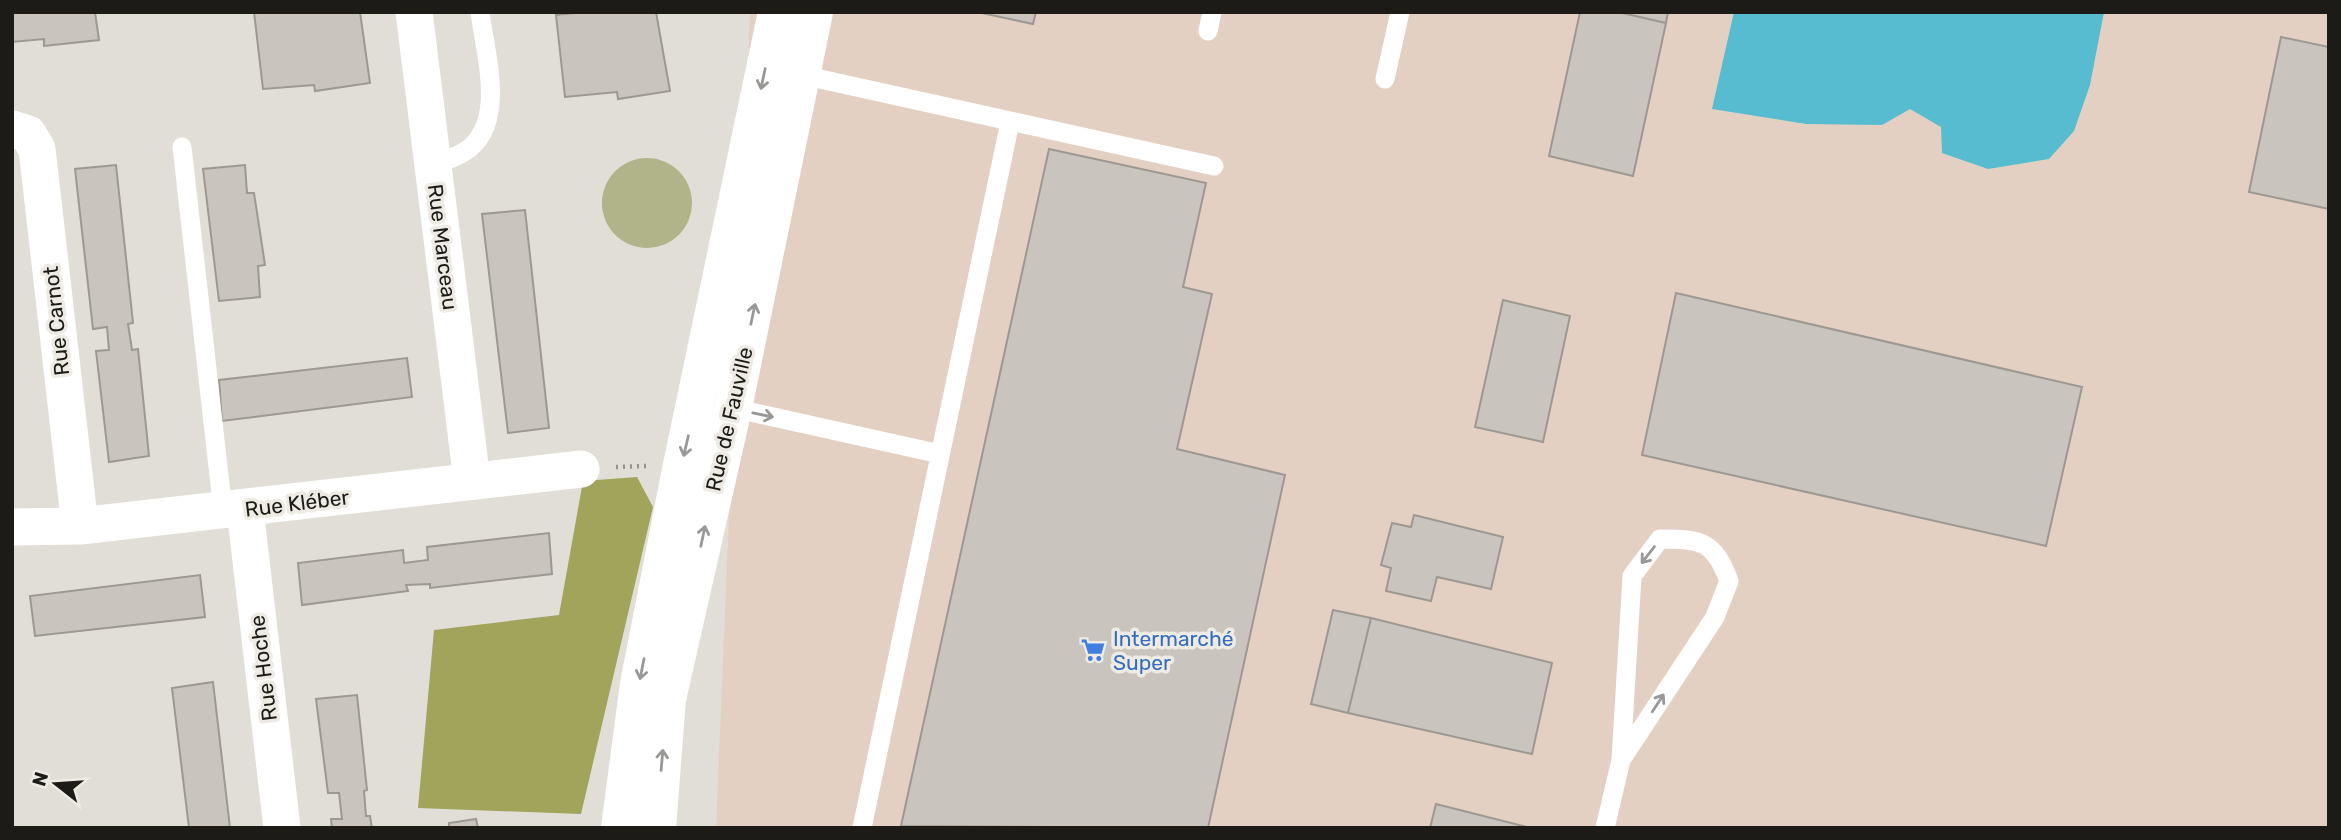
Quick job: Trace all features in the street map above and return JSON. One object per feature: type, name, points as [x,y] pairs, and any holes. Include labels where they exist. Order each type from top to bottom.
[{"type":"main road","name":"Rue de Fauville","points":[[620,828],[639,684],[777,12]]},
{"type":"main road","name":"Rue de Fauville","points":[[657,828],[667,699],[733,408],[814,12]]},
{"type":"street","name":"Rue Marceau","points":[[414,12],[472,481]]},
{"type":"street","name":"Rue Carnot","points":[[12,129],[28,134],[37,149],[80,526]]},
{"type":"street","name":"Rue Kléber","points":[[12,527],[80,526],[581,469]]},
{"type":"street","name":"Rue Hoche","points":[[234,510],[282,828]]},
{"type":"lane","points":[[433,166],[466,151],[486,125],[491,101],[480,12]]},
{"type":"lane","points":[[1385,79],[1400,12]]},
{"type":"lane","points":[[802,75],[1214,166]]},
{"type":"lane","points":[[862,828],[1010,122]]},
{"type":"lane","points":[[183,147],[234,510]]},
{"type":"lane","points":[[696,401],[940,454]]},
{"type":"lane","points":[[1605,828],[1621,760],[1632,576],[1660,539],[1693,539],[1720,556],[1729,582],[1715,617],[1621,760]]},
{"type":"shaded area","points":[[750,12],[2329,12],[2329,828],[716,828]]},
{"type":"green space","points":[[647,158],[664,161],[679,171],[689,186],[692,203],[689,220],[679,235],[664,245],[647,248],[630,245],[615,235],[605,220],[602,203],[605,186],[615,171],[630,161]]},
{"type":"green space","points":[[637,477],[653,507],[581,814],[418,808],[434,630],[559,615],[583,481]]},
{"type":"water","points":[[1734,12],[2104,12],[2090,85],[2074,131],[2049,159],[1988,169],[1942,153],[1941,127],[1910,109],[1882,125],[1806,124],[1712,109]]},
{"type":"building","points":[[12,12],[95,12],[99,40],[44,46],[44,39],[12,42]]},
{"type":"building","points":[[254,12],[360,12],[370,83],[315,91],[314,85],[263,89]]},
{"type":"building","points":[[583,12],[656,12],[670,91],[618,99],[617,92],[565,97],[556,15]]},
{"type":"building","points":[[977,12],[1036,12],[1033,24]]},
{"type":"building","points":[[1580,12],[1618,12],[1666,23],[1633,176],[1549,156]]},
{"type":"building","points":[[1618,12],[1668,12],[1666,23]]},
{"type":"building","points":[[2281,37],[2329,47],[2329,209],[2249,192]]},
{"type":"building","name":"Intermarché Super","points":[[1049,149],[1206,183],[1183,287],[1212,294],[1177,449],[1285,475],[1208,828],[901,826]]},
{"type":"building","points":[[116,165],[133,323],[128,324],[132,350],[138,349],[149,456],[109,462],[96,351],[109,350],[107,327],[93,329],[75,169]]},
{"type":"building","points":[[245,165],[247,193],[254,193],[265,265],[258,266],[260,297],[219,301],[203,169]]},
{"type":"building","points":[[525,210],[549,428],[508,433],[482,214]]},
{"type":"building","points":[[1676,293],[2082,387],[2046,546],[1642,455]]},
{"type":"building","points":[[1503,300],[1570,316],[1543,442],[1475,427]]},
{"type":"building","points":[[407,358],[412,397],[222,421],[219,380]]},
{"type":"building","points":[[1414,515],[1503,537],[1491,589],[1437,577],[1431,601],[1386,591],[1391,568],[1381,565],[1392,523],[1411,527]]},
{"type":"building","points":[[549,533],[552,574],[430,588],[430,584],[406,585],[408,591],[302,605],[298,563],[403,550],[404,563],[428,560],[427,547]]},
{"type":"building","points":[[200,575],[205,617],[35,636],[30,596]]},
{"type":"building","points":[[1333,610],[1371,618],[1348,713],[1311,704]]},
{"type":"building","points":[[1371,618],[1552,663],[1532,754],[1348,713]]},
{"type":"building","points":[[213,682],[230,828],[189,828],[172,688]]},
{"type":"building","points":[[357,695],[367,790],[364,791],[366,816],[370,816],[372,828],[332,828],[331,819],[342,819],[339,793],[328,793],[316,699]]},
{"type":"building","points":[[1436,804],[1531,828],[1430,828]]},
{"type":"building","points":[[476,819],[478,828],[449,828],[449,823]]},
{"type":"place","name":"Intermarché Super","points":[[1093,650]]}]
